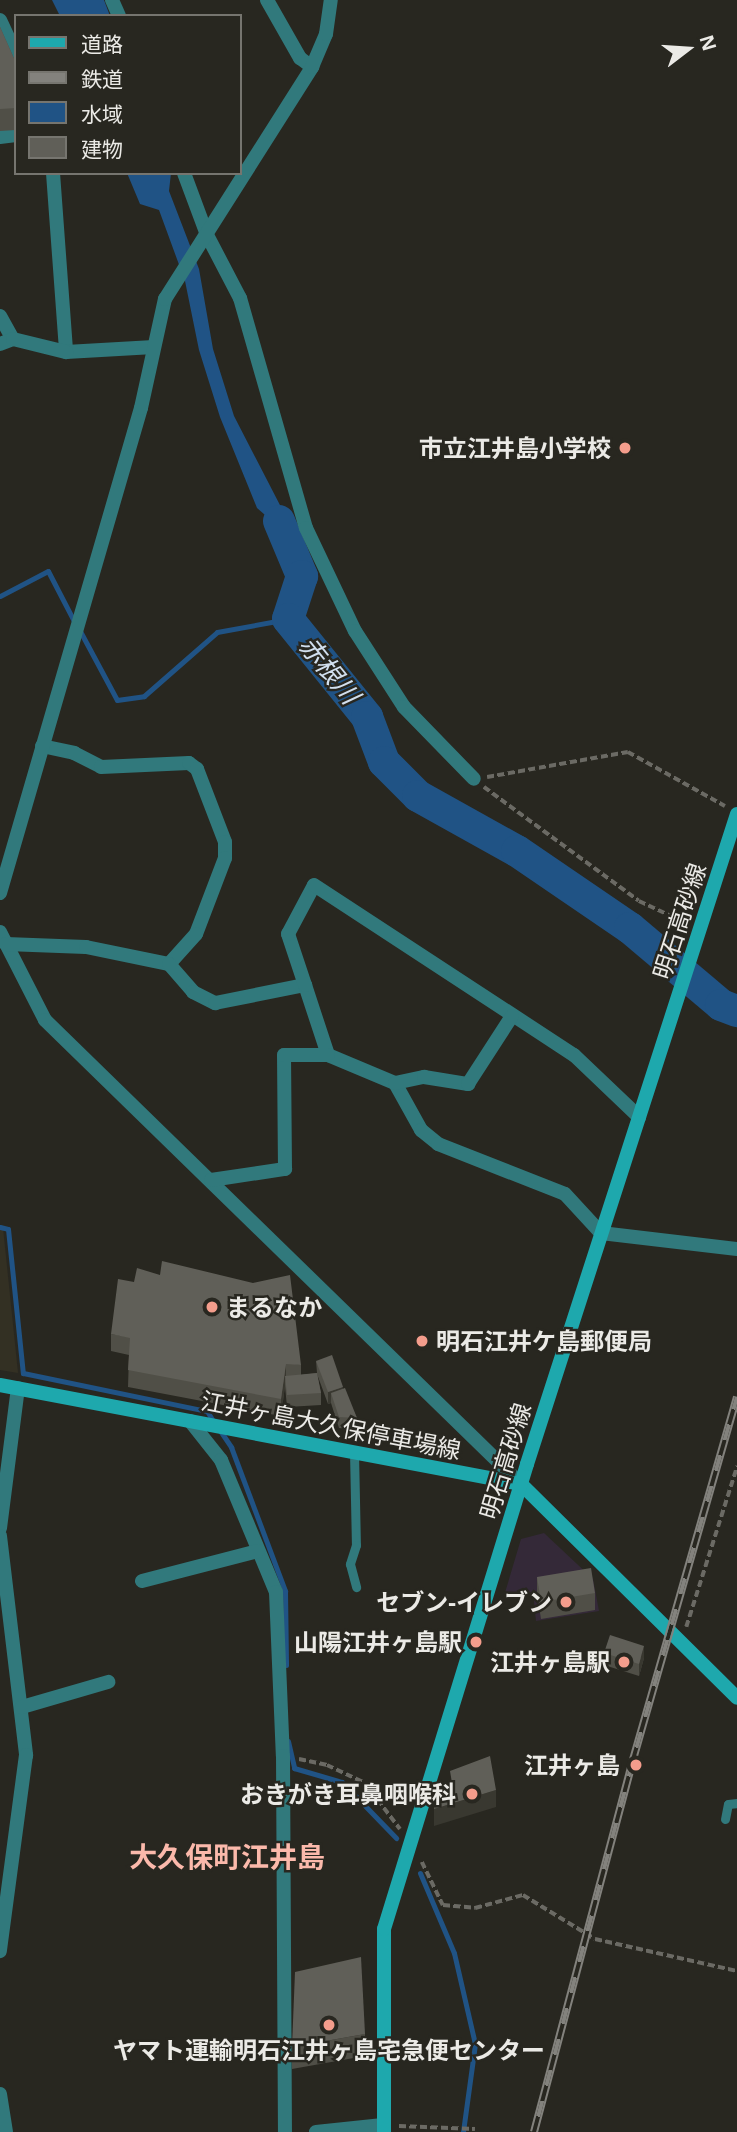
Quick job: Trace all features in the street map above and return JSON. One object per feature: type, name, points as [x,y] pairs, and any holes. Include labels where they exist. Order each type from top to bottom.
[{"type":"main road","name":"明石高砂線","points":[[383,2129],[384,1929],[521,1485],[737,813]]},
{"type":"main road","name":"江井ヶ島大久保停車場線","points":[[0,1385],[521,1485]]},
{"type":"main road","points":[[521,1485],[737,1698]]},
{"type":"street","points":[[267,0],[300,58],[312,67]]},
{"type":"street","points":[[0,893],[141,408],[165,299],[312,67],[326,34],[331,0]]},
{"type":"street","points":[[0,20],[14,50]]},
{"type":"street","points":[[53,175],[66,352]]},
{"type":"street","points":[[185,175],[206,235],[240,298],[306,528],[355,631],[404,708],[474,779]]},
{"type":"street","points":[[0,316],[7,342],[66,352],[154,347]]},
{"type":"street","points":[[43,746],[74,753],[100,767],[189,763],[197,769],[225,842],[225,858],[196,934],[169,964]]},
{"type":"street","points":[[328,1055],[288,934],[314,885],[575,1055],[639,1117]]},
{"type":"street","points":[[3,938],[86,947],[169,964],[193,992],[215,1003],[305,985]]},
{"type":"street","points":[[3,938],[46,1020],[521,1485]]},
{"type":"street","points":[[211,1180],[285,1169],[284,1055],[328,1055],[395,1083],[424,1077],[468,1084],[512,1016]]},
{"type":"street","points":[[395,1083],[421,1130],[438,1144],[565,1194],[601,1233],[737,1249]]},
{"type":"street","points":[[0,1528],[18,1388]]},
{"type":"street","points":[[190,1420],[221,1460],[276,1592],[283,1756],[285,2132]]},
{"type":"street","points":[[0,1536],[26,1755],[0,1951]]},
{"type":"street","points":[[142,1581],[258,1551]]},
{"type":"street","points":[[22,1707],[108,1682]]},
{"type":"street","points":[[0,2094],[6,2132]]},
{"type":"street","points":[[316,2132],[383,2129]]},
{"type":"lane","points":[[354,1452],[356,1545],[350,1564],[356,1587]]},
{"type":"lane","points":[[725,1819],[728,1804],[737,1803]]},
{"type":"path","points":[[474,779],[628,752],[737,813]]},
{"type":"path","points":[[474,779],[639,901],[700,929]]},
{"type":"path","points":[[681,1642],[737,1466]]},
{"type":"path","points":[[283,1756],[327,1765],[365,1783],[411,1843],[443,1905],[475,1908],[523,1895],[595,1939],[737,1971]]},
{"type":"path","points":[[383,2129],[475,2129]]},
{"type":"shaded area","points":[[0,1228],[3,1228],[18,1373],[0,1370]]},
{"type":"shaded area","points":[[544,1533],[593,1579],[599,1611],[536,1621],[533,1592],[504,1596],[521,1539]]},
{"type":"water","points":[[52,0],[104,0],[109,14],[59,14]]},
{"type":"water","points":[[128,175],[171,175],[169,191],[199,269],[213,349],[234,416],[282,509],[296,562],[272,521],[257,508],[220,417],[199,350],[185,281],[159,210],[140,204]]},
{"type":"building","points":[[0,27],[14,58],[14,108],[0,109]]},
{"type":"building","points":[[162,1261],[253,1283],[290,1275],[301,1365],[286,1364],[281,1399],[128,1370],[130,1338],[111,1334],[118,1279],[134,1282],[137,1268],[160,1275]]},
{"type":"building","points":[[332,1355],[343,1387],[328,1392],[316,1361]]},
{"type":"building","points":[[317,1373],[321,1393],[287,1395],[285,1376]]},
{"type":"building","points":[[345,1388],[357,1418],[339,1417],[331,1393]]},
{"type":"building","points":[[591,1568],[595,1593],[541,1602],[537,1577]]},
{"type":"building","points":[[610,1635],[644,1646],[639,1664],[604,1653]]},
{"type":"building","points":[[490,1756],[496,1790],[434,1809],[434,1790],[452,1783],[450,1771]]},
{"type":"building","name":"ヤマト運輸明石江井ヶ島宅急便センター","points":[[361,1957],[365,2034],[292,2047],[295,1972]]},
{"type":"waterway","name":"赤根川","points":[[279,521],[302,576],[288,619],[367,717],[384,762],[418,796],[517,851],[630,928],[721,1005],[737,1011]]},
{"type":"waterway","points":[[0,596],[48,571],[75,623]]},
{"type":"waterway","points":[[80,631],[117,700],[144,696],[217,632],[288,619]]},
{"type":"waterway","points":[[0,1227],[8,1229],[23,1373],[207,1411],[213,1421]]},
{"type":"waterway","points":[[219,1429],[231,1447],[285,1591],[286,1665]]},
{"type":"waterway","points":[[288,1741],[294,1768],[342,1782],[396,1838]]},
{"type":"waterway","points":[[420,1873],[454,1953],[475,2044],[463,2132]]},
{"type":"railway","points":[[534,2132],[632,1763],[737,1397]]},
{"type":"place","name":"市立江井島小学校","points":[[625,448]]},
{"type":"place","name":"まるなか","points":[[212,1307]]},
{"type":"place","name":"明石江井ケ島郵便局","points":[[422,1341]]},
{"type":"place","name":"セブン-イレブン","points":[[566,1602]]},
{"type":"place","name":"山陽江井ヶ島駅","points":[[476,1642]]},
{"type":"place","name":"江井ヶ島駅","points":[[624,1662]]},
{"type":"place","name":"江井ヶ島","points":[[636,1765]]},
{"type":"place","name":"おきがき耳鼻咽喉科","points":[[472,1794]]},
{"type":"place","name":"ヤマト運輸明石江井ヶ島宅急便センター","points":[[329,2025]]},
{"type":"district","name":"大久保町江井島","points":[[227,1856]]}]
